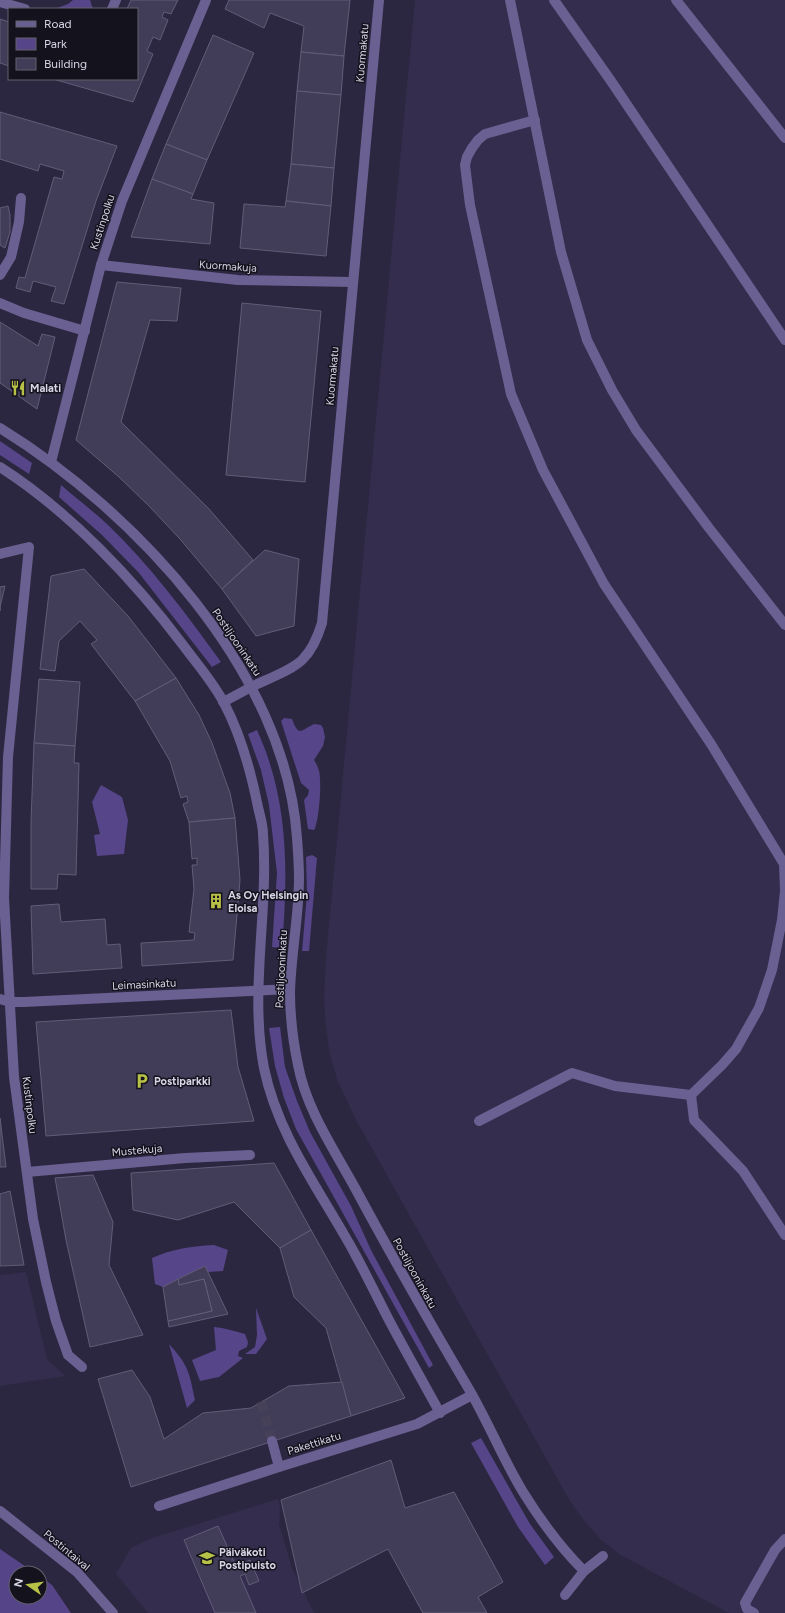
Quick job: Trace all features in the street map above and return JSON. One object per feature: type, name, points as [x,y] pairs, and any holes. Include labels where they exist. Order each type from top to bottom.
[{"type":"street","name":"Kustinpolku","points":[[51,462],[101,265],[122,201],[206,0]]},
{"type":"street","name":"Kuormakatu","points":[[223,702],[271,679],[302,660],[312,648],[319,635],[322,623],[379,0]]},
{"type":"street","points":[[510,0],[561,252],[587,340],[612,390],[636,430],[709,528],[785,625]]},
{"type":"street","points":[[554,0],[611,81],[785,340]]},
{"type":"street","points":[[676,0],[785,138]]},
{"type":"street","points":[[0,2],[21,8]]},
{"type":"street","points":[[535,120],[485,134],[472,148],[465,165],[470,205],[511,394],[543,470],[604,584],[712,744],[784,864],[785,891],[778,945],[760,1008],[736,1049],[691,1095]]},
{"type":"street","points":[[0,275],[11,257],[19,222],[21,198]]},
{"type":"street","name":"Kuormakuja","points":[[101,265],[238,280],[353,282]]},
{"type":"street","points":[[0,303],[24,313],[84,330]]},
{"type":"street","name":"Postiljooninkatu","points":[[0,428],[51,462],[96,498],[133,533],[194,600],[252,687],[277,744],[289,785],[297,832],[299,878],[290,989],[293,1035],[298,1069],[309,1100],[321,1127],[404,1278],[472,1395],[522,1490],[544,1524],[564,1550],[584,1571]]},
{"type":"street","name":"Postiljooninkatu","points":[[0,467],[20,479],[45,499],[103,553],[154,607],[209,679],[223,702],[241,744],[253,783],[263,831],[264,890],[258,990],[259,1032],[264,1068],[274,1103],[286,1135],[355,1254],[389,1321],[440,1413]]},
{"type":"street","name":"Kustinpolku","points":[[0,554],[29,547],[8,757],[4,898],[5,1001],[33,1219],[46,1282],[56,1321],[68,1355],[82,1367]]},
{"type":"street","name":"Leimasinkatu","points":[[5,1001],[290,989]]},
{"type":"street","points":[[479,1121],[572,1074],[615,1086],[691,1095]]},
{"type":"street","points":[[691,1095],[694,1120],[743,1171],[785,1235]]},
{"type":"street","name":"Mustekuja","points":[[27,1172],[185,1158],[250,1155]]},
{"type":"street","name":"Pakettikatu","points":[[159,1506],[417,1424],[472,1395]]},
{"type":"street","points":[[272,1441],[279,1467]]},
{"type":"street","name":"Postintaival","points":[[0,1511],[77,1572],[113,1613]]},
{"type":"street","points":[[754,1613],[747,1609],[745,1603],[775,1550],[785,1539]]},
{"type":"street","points":[[565,1595],[584,1571],[603,1556]]},
{"type":"shaded area","points":[[415,0],[785,0],[785,1613],[729,1613],[619,1554],[600,1539],[583,1519],[570,1501],[356,1120],[337,1079],[330,1055],[324,999],[326,958]]},
{"type":"shaded area","points":[[26,1272],[47,1359],[65,1376],[0,1386],[0,1275]]},
{"type":"shaded area","name":"Päiväkoti Postipuisto","points":[[278,1499],[280,1508],[279,1524],[292,1568],[314,1613],[148,1613],[116,1574],[131,1548],[149,1539]]},
{"type":"shaded area","points":[[0,1549],[23,1565],[8,1565],[8,1605],[48,1605],[48,1582],[52,1585],[71,1613],[0,1613]]},
{"type":"green space","points":[[73,0],[90,0],[93,8],[57,8],[68,4]]},
{"type":"green space","points":[[0,441],[32,463],[29,474],[0,455]]},
{"type":"green space","points":[[61,485],[108,525],[139,557],[181,608],[221,662],[212,667],[139,573],[102,535],[59,497]]},
{"type":"green space","points":[[284,718],[292,719],[294,725],[299,731],[314,724],[321,725],[323,728],[325,737],[323,746],[314,760],[320,776],[320,792],[319,811],[314,830],[308,829],[304,800],[308,795],[309,790],[301,783],[281,721]]},
{"type":"green space","points":[[257,730],[276,784],[283,830],[285,854],[285,901],[282,948],[272,947],[277,873],[269,805],[261,770],[248,734]]},
{"type":"green space","points":[[101,785],[122,797],[128,820],[124,854],[97,856],[94,835],[100,834],[92,802]]},
{"type":"green space","points":[[312,855],[317,858],[309,951],[302,951],[307,894],[306,857]]},
{"type":"green space","points":[[280,1027],[285,1067],[310,1132],[351,1206],[371,1250],[433,1365],[429,1368],[296,1129],[284,1098],[275,1066],[269,1028]]},
{"type":"green space","points":[[214,1245],[228,1250],[223,1271],[208,1272],[205,1266],[163,1287],[155,1284],[152,1258],[182,1248]]},
{"type":"green space","points":[[256,1308],[267,1339],[256,1354],[245,1354],[255,1347],[257,1335]]},
{"type":"green space","points":[[214,1327],[245,1334],[248,1342],[247,1347],[239,1351],[238,1356],[243,1358],[219,1377],[200,1381],[192,1360],[216,1350]]},
{"type":"green space","points":[[169,1344],[181,1358],[189,1376],[195,1400],[187,1408]]},
{"type":"green space","points":[[481,1438],[530,1524],[554,1557],[545,1565],[518,1527],[471,1443]]},
{"type":"building","points":[[131,0],[178,0],[171,14],[164,12],[162,17],[168,20],[160,40],[153,37],[147,51],[153,54],[133,102],[56,80],[138,80],[138,8],[127,8]]},
{"type":"building","points":[[229,0],[350,0],[344,56],[301,52],[304,26],[270,13],[264,28],[225,9]]},
{"type":"building","points":[[0,19],[8,22],[8,66],[0,63]]},
{"type":"building","points":[[213,35],[254,53],[207,160],[166,144]]},
{"type":"building","points":[[301,52],[344,56],[341,95],[297,91]]},
{"type":"building","points":[[297,91],[341,95],[334,168],[291,164]]},
{"type":"building","points":[[0,112],[117,146],[96,201],[64,304],[51,301],[56,287],[33,281],[30,292],[16,288],[19,277],[25,278],[54,177],[62,179],[64,171],[40,164],[38,171],[0,159]]},
{"type":"building","points":[[166,144],[207,160],[193,194],[152,179]]},
{"type":"building","points":[[291,164],[334,168],[331,206],[286,201]]},
{"type":"building","points":[[152,179],[193,194],[191,199],[214,203],[210,244],[131,237]]},
{"type":"building","points":[[286,201],[331,206],[326,256],[240,248],[244,204],[285,207]]},
{"type":"building","points":[[8,206],[10,215],[10,232],[5,248],[0,245],[0,208]]},
{"type":"building","points":[[117,282],[181,288],[177,321],[150,320],[121,422],[209,509],[253,560],[222,589],[180,539],[149,506],[119,477],[76,440]]},
{"type":"building","points":[[242,303],[321,311],[305,482],[226,475]]},
{"type":"building","points":[[0,322],[38,346],[42,334],[55,337],[37,409],[0,383]]},
{"type":"building","points":[[265,550],[299,559],[294,626],[256,636],[222,589]]},
{"type":"building","points":[[84,569],[128,616],[176,678],[135,701],[91,644],[97,640],[80,621],[59,641],[55,671],[40,669],[51,576]]},
{"type":"building","points":[[5,586],[0,607],[0,587]]},
{"type":"building","points":[[176,678],[199,715],[212,743],[230,793],[235,818],[189,822],[183,804],[188,802],[187,796],[181,798],[170,761],[135,701]]},
{"type":"building","points":[[39,679],[80,682],[75,746],[34,743]]},
{"type":"building","points":[[34,743],[75,746],[74,763],[79,763],[76,875],[58,874],[57,889],[31,889],[31,821]]},
{"type":"building","name":"As Oy Helsingin Eloisa","points":[[235,818],[240,880],[233,960],[142,966],[141,943],[194,940],[195,933],[189,932],[194,889],[192,865],[197,865],[197,858],[192,859],[189,822]]},
{"type":"building","points":[[59,904],[61,922],[105,919],[107,945],[120,944],[122,968],[33,974],[31,906]]},
{"type":"building","name":"Postiparkki","points":[[231,1010],[238,1067],[254,1121],[46,1136],[36,1022]]},
{"type":"building","points":[[0,1118],[6,1167],[0,1167]]},
{"type":"building","points":[[274,1163],[311,1230],[280,1248],[234,1202],[178,1220],[133,1210],[131,1173]]},
{"type":"building","points":[[93,1175],[113,1222],[109,1265],[143,1335],[90,1347],[66,1240],[55,1178]]},
{"type":"building","points":[[10,1191],[24,1265],[0,1266],[0,1194]]},
{"type":"building","points":[[311,1230],[405,1398],[351,1416],[326,1328],[294,1297],[280,1248]]},
{"type":"building","points":[[205,1266],[228,1314],[169,1327],[168,1321],[212,1311],[204,1279],[179,1285],[178,1279]]},
{"type":"building","points":[[178,1279],[179,1285],[204,1279],[212,1311],[168,1321],[163,1287]]},
{"type":"building","points":[[132,1370],[150,1397],[164,1439],[203,1413],[251,1408],[289,1386],[342,1382],[351,1416],[131,1487],[98,1379]]},
{"type":"building","points":[[391,1460],[405,1508],[454,1492],[503,1582],[478,1597],[487,1613],[423,1613],[388,1549],[302,1593],[281,1500]]},
{"type":"building","points":[[218,1526],[236,1566],[250,1560],[259,1581],[249,1585],[245,1574],[240,1576],[256,1613],[215,1613],[184,1540]]},
{"type":"tunnel","points":[[261,1402],[272,1441]]},
{"type":"place","name":"Malati","points":[[18,388]]},
{"type":"place","name":"As Oy Helsingin Eloisa","points":[[216,901]]},
{"type":"place","name":"Postiparkki","points":[[142,1081]]},
{"type":"place","name":"Päiväkoti Postipuisto","points":[[207,1558]]}]
